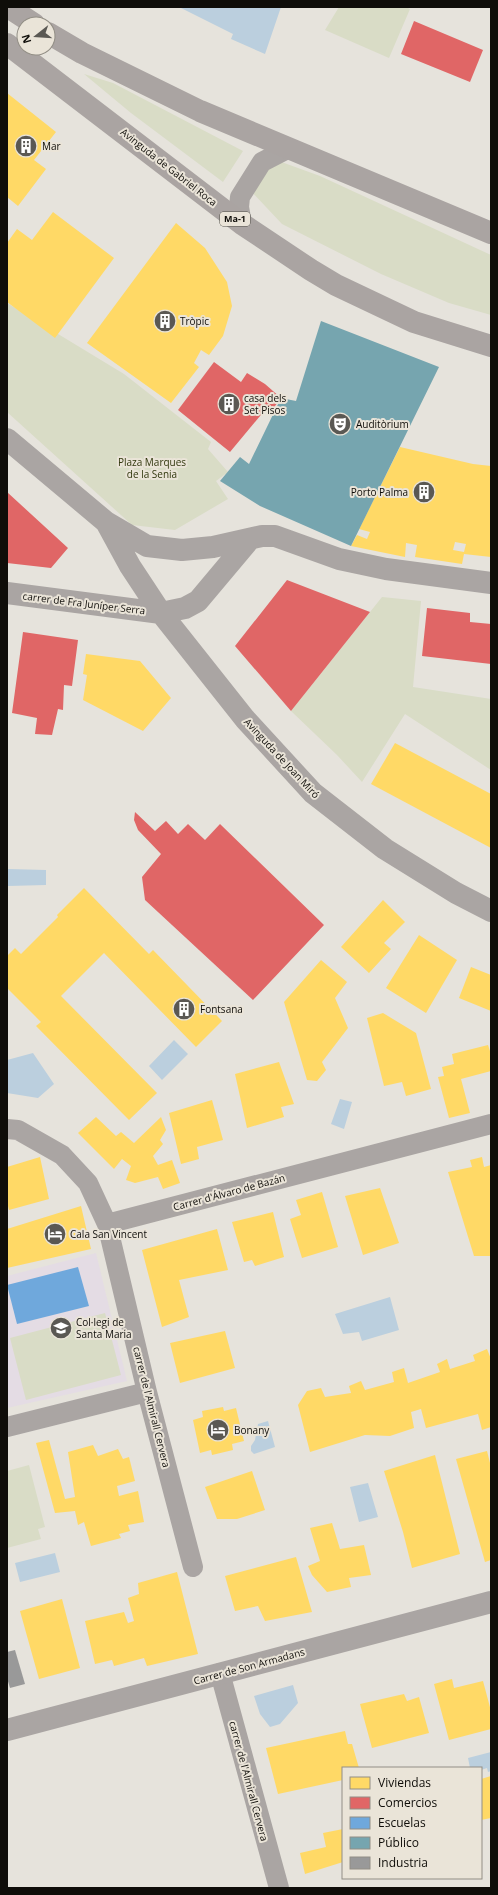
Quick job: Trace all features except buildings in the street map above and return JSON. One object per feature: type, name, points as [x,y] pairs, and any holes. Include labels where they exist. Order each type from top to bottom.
[{"type":"highway","points":[[8,7],[22,16]]},
{"type":"highway","points":[[56,38],[82,53],[144,84],[289,148],[491,233]]},
{"type":"highway","name":"Avinguda de Gabriel Roca","points":[[7,44],[242,224],[288,256],[336,285],[414,322],[491,346]]},
{"type":"street","points":[[242,224],[238,208],[240,197],[262,162],[289,148]]},
{"type":"street","points":[[7,439],[106,522],[146,546],[182,550],[213,547],[262,536],[274,536],[339,559],[386,569],[491,584]]},
{"type":"street","name":"Avinguda de Joan Miró","points":[[106,522],[130,566],[161,613],[245,719],[313,793],[385,849],[456,893],[491,911]]},
{"type":"street","name":"carrer de Fra Juníper Serra","points":[[7,593],[161,613],[185,608],[198,601],[250,539]]},
{"type":"street","name":"Carrer d'Álvaro de Bazán","points":[[107,1224],[491,1124]]},
{"type":"street","points":[[7,1129],[18,1130],[62,1155],[88,1183],[107,1224]]},
{"type":"street","name":"carrer de l'Almirall Cervera","points":[[107,1224],[147,1392],[193,1567]]},
{"type":"street","points":[[7,1426],[147,1392]]},
{"type":"street","name":"Carrer de Son Armadans","points":[[7,1730],[490,1605]]},
{"type":"street","name":"carrer de l'Almirall Cervera","points":[[220,1674],[278,1888]]},
{"type":"shaded area","name":"Col·legi de Santa Maria","points":[[96,1253],[127,1381],[7,1408],[7,1276]]},
{"type":"green space","points":[[339,7],[406,7],[410,9],[389,58],[325,30]]},
{"type":"green space","points":[[84,74],[113,83],[243,151],[223,182],[131,113]]},
{"type":"green space","points":[[276,160],[320,176],[491,255],[491,315],[449,303],[381,274],[282,224],[250,190]]},
{"type":"green space","name":"Plaza Marques de la Senia","points":[[7,303],[124,374],[211,442],[208,449],[228,472],[216,481],[228,499],[175,530],[132,525],[7,412]]},
{"type":"green space","points":[[382,597],[421,601],[413,687],[491,699],[491,770],[405,714],[362,782],[337,755],[291,711]]},
{"type":"green space","points":[[105,1313],[121,1375],[26,1400],[10,1338]]},
{"type":"green space","points":[[29,1465],[45,1527],[38,1529],[41,1539],[7,1548],[7,1471]]},
{"type":"water","points":[[179,7],[281,7],[265,54],[231,39],[233,34]]},
{"type":"water","points":[[8,869],[46,870],[46,885],[8,886]]},
{"type":"water","points":[[174,1040],[188,1054],[162,1080],[149,1066]]},
{"type":"water","points":[[33,1053],[54,1084],[38,1098],[7,1093],[7,1060]]},
{"type":"water","points":[[340,1099],[352,1102],[344,1129],[331,1124]]},
{"type":"water","points":[[390,1297],[399,1330],[362,1341],[359,1332],[343,1334],[335,1314]]},
{"type":"water","points":[[268,1421],[275,1447],[254,1454],[251,1451],[251,1446],[255,1440],[258,1424]]},
{"type":"water","points":[[368,1483],[378,1517],[359,1522],[350,1487]]},
{"type":"water","points":[[55,1553],[60,1572],[20,1582],[15,1563]]},
{"type":"water","points":[[293,1685],[298,1703],[280,1724],[270,1727],[260,1714],[254,1696]]},
{"type":"water","points":[[491,1752],[491,1771],[488,1772],[487,1768],[482,1770],[482,1767],[470,1767],[468,1758]]},
{"type":"place","name":"Mar","points":[[26,146]]},
{"type":"place","name":"Tròpic","points":[[165,321]]},
{"type":"place","name":"casa dels Set Pisos","points":[[229,404]]},
{"type":"place","name":"Auditòrium","points":[[340,424]]},
{"type":"place","name":"Porto Palma","points":[[424,492]]},
{"type":"place","name":"Fontsana","points":[[184,1009]]},
{"type":"place","name":"Cala San Vincent","points":[[55,1234]]},
{"type":"place","name":"Col·legi de Santa Maria","points":[[61,1328]]},
{"type":"place","name":"Bonany","points":[[218,1430]]}]
